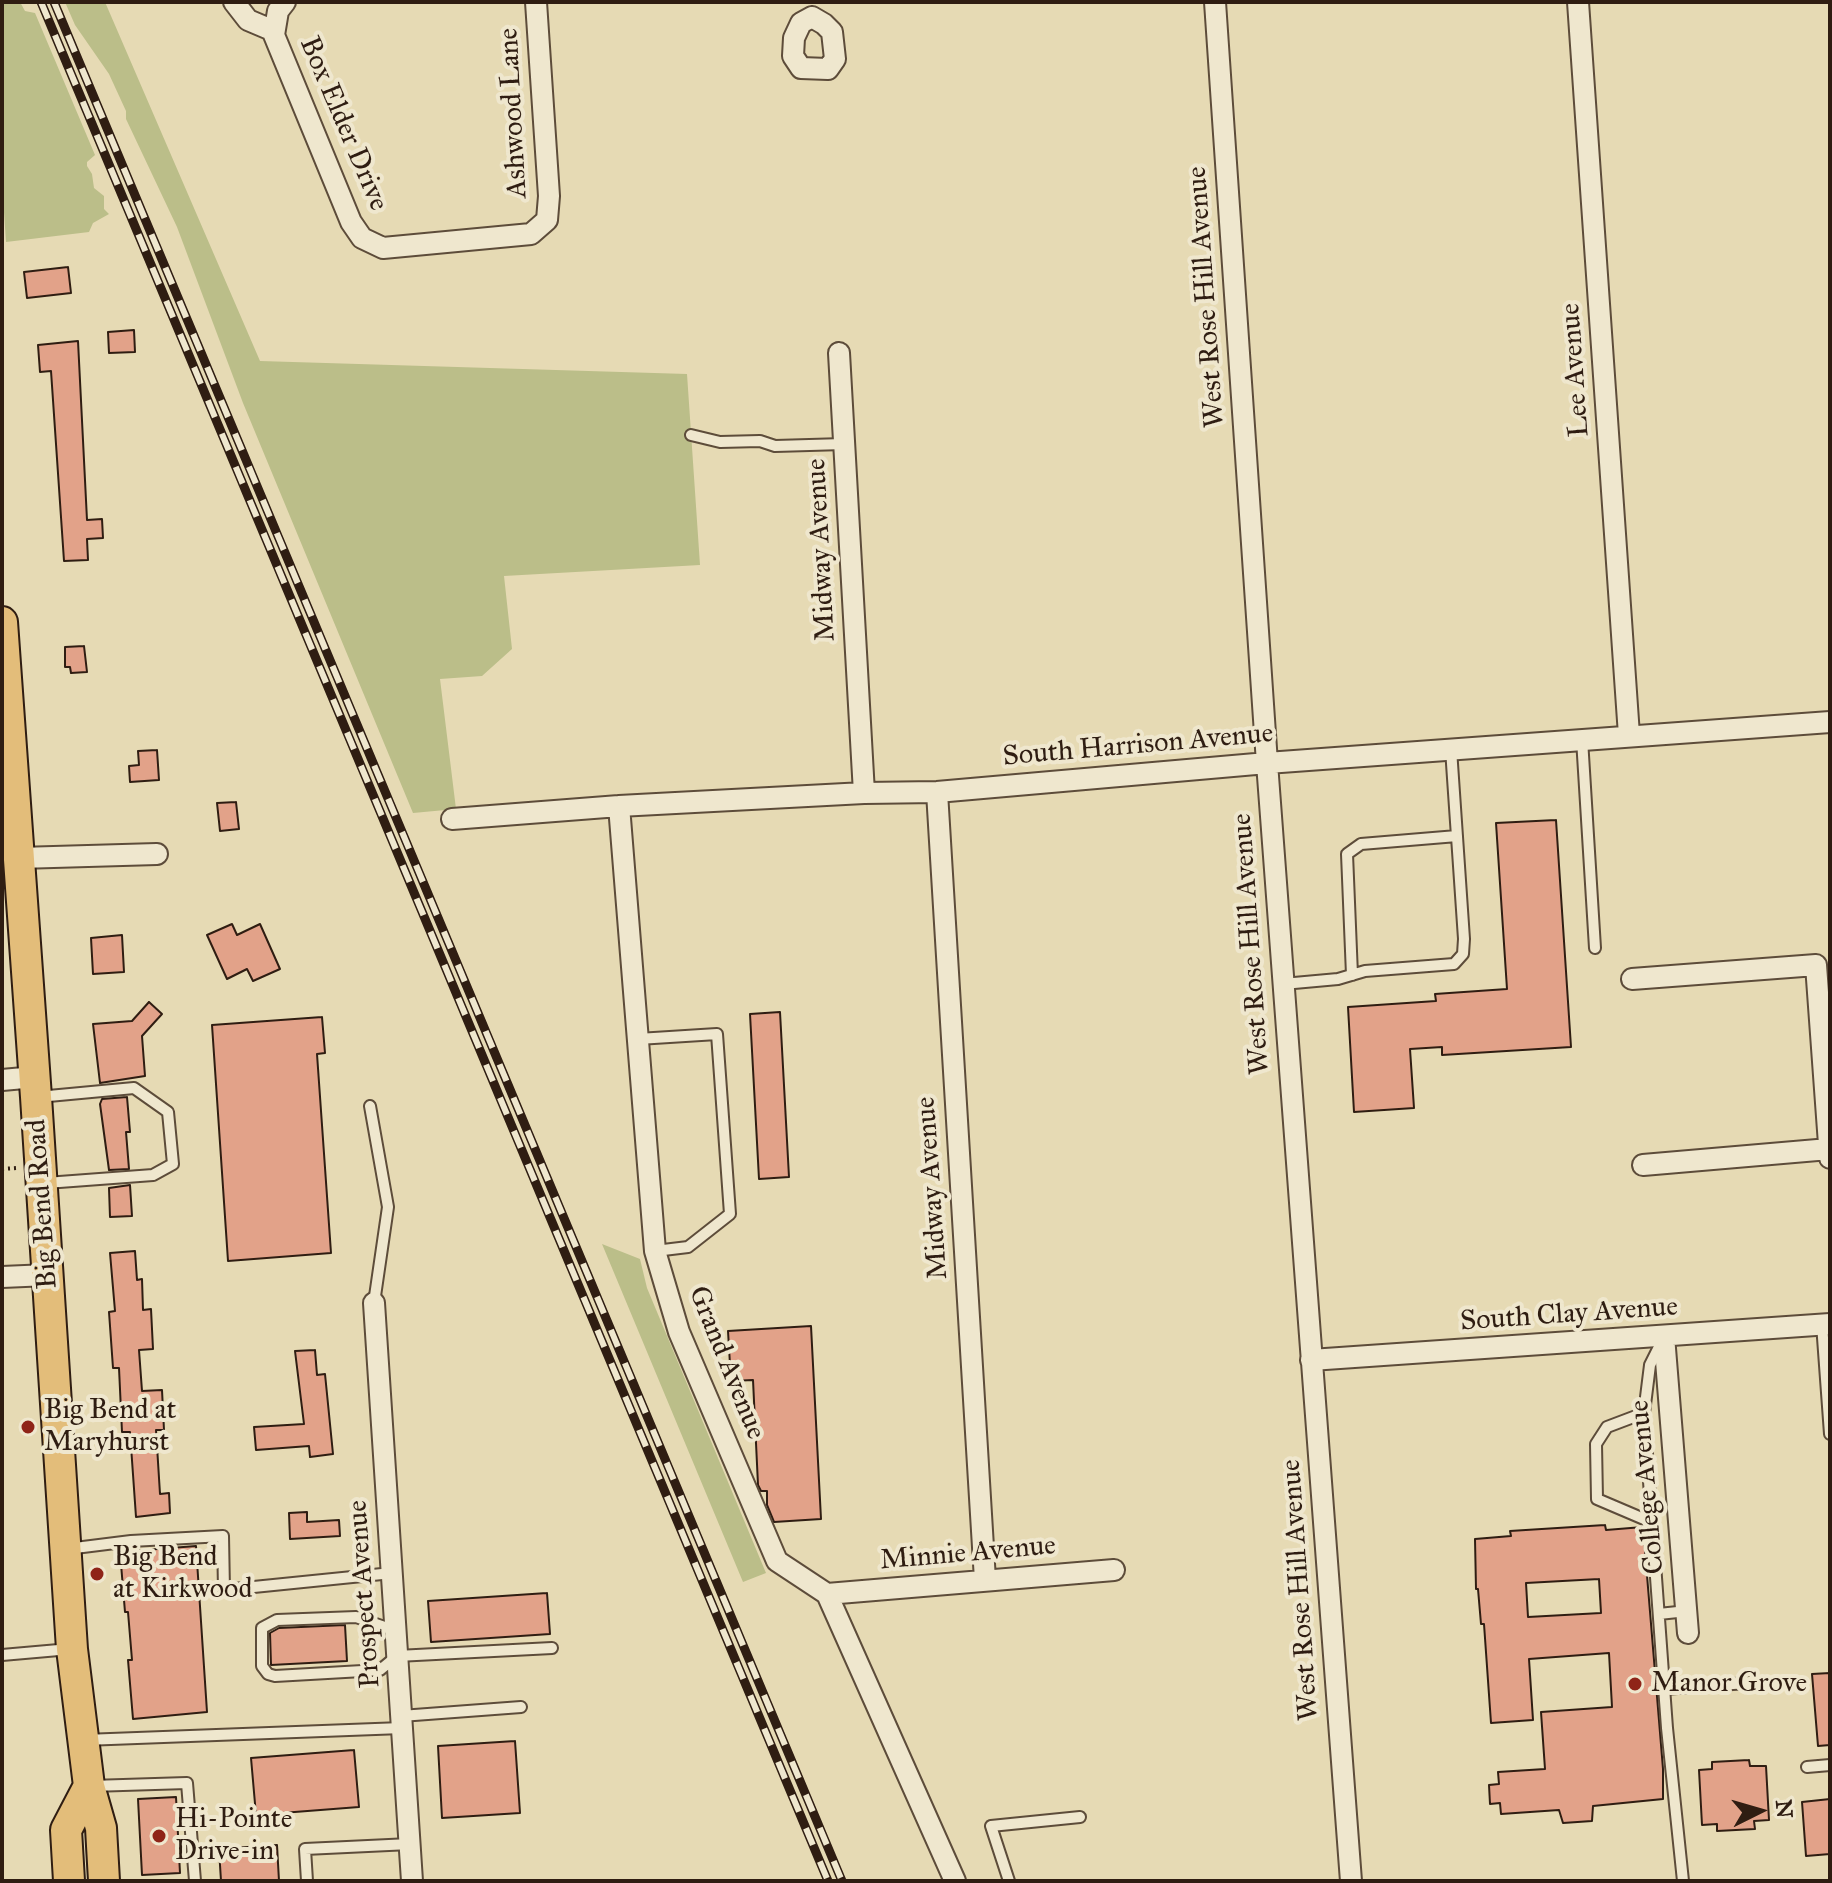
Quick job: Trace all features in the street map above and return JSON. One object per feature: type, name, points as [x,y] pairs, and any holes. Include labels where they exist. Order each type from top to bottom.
[{"type":"main road","name":"Big Bend Road","points":[[2,622],[19,858],[12,914],[36,1087],[29,1176],[48,1275],[72,1649],[89,1786],[101,1828],[104,1881]]},
{"type":"main road","points":[[69,1881],[66,1830],[89,1786]]},
{"type":"street","name":"Box Elder Drive","points":[[234,2],[248,20],[274,31]]},
{"type":"street","name":"Box Elder Drive","points":[[285,2],[278,11],[274,31],[351,222],[362,238],[383,248],[504,238],[531,234],[547,220]]},
{"type":"street","name":"Ashwood Lane","points":[[536,2],[549,196],[547,220]]},
{"type":"street","name":"West Rose Hill Avenue","points":[[1215,2],[1267,763],[1351,1881]]},
{"type":"street","name":"Lee Avenue","points":[[1578,2],[1629,735]]},
{"type":"street","name":"Midway Avenue","points":[[839,353],[864,793]]},
{"type":"street","name":"South Harrison Avenue","points":[[452,819],[619,806],[937,792],[1267,763],[1830,722]]},
{"type":"street","name":"Midway Avenue","points":[[937,792],[985,1580]]},
{"type":"street","name":"Grand Avenue","points":[[619,806],[655,1251],[679,1332],[777,1561],[827,1594]]},
{"type":"street","points":[[19,858],[157,854]]},
{"type":"street","points":[[1632,979],[1816,965],[1830,1158]]},
{"type":"street","points":[[2,1080],[36,1087]]},
{"type":"street","points":[[1643,1165],[1829,1149]]},
{"type":"street","points":[[2,1277],[48,1275]]},
{"type":"street","name":"Prospect Avenue","points":[[374,1303],[412,1881]]},
{"type":"street","name":"South Clay Avenue","points":[[1311,1360],[1826,1324]]},
{"type":"street","name":"College Avenue","points":[[1664,1336],[1688,1633]]},
{"type":"street","name":"Minnie Avenue","points":[[827,1594],[1114,1570]]},
{"type":"street","points":[[827,1594],[955,1881]]},
{"type":"lane","points":[[691,435],[720,442],[760,441],[775,446],[844,444]]},
{"type":"lane","points":[[1582,739],[1595,948]]},
{"type":"lane","points":[[1283,984],[1365,971],[1454,964],[1463,954],[1451,749]]},
{"type":"lane","points":[[1352,975],[1347,854],[1361,844],[1457,836]]},
{"type":"lane","points":[[638,1039],[717,1034],[730,1214],[688,1247],[655,1251]]},
{"type":"lane","points":[[29,1176],[153,1175],[173,1164],[168,1112],[134,1088],[36,1087]]},
{"type":"lane","points":[[370,1106],[388,1207],[374,1303]]},
{"type":"lane","points":[[1826,1324],[1830,1434]]},
{"type":"lane","points":[[1664,1336],[1650,1365],[1644,1413],[1664,1689],[1683,1881]]},
{"type":"lane","points":[[1644,1413],[1607,1427],[1596,1444],[1597,1499],[1651,1522]]},
{"type":"lane","points":[[65,1549],[131,1541],[223,1536],[224,1590],[392,1573]]},
{"type":"lane","points":[[1659,1614],[1687,1611]]},
{"type":"lane","points":[[396,1631],[356,1617],[277,1620],[262,1628],[262,1666],[268,1674],[275,1676],[380,1670],[397,1656],[552,1648]]},
{"type":"lane","points":[[2,1655],[72,1649]]},
{"type":"lane","points":[[1664,1689],[1747,1683]]},
{"type":"lane","points":[[83,1740],[402,1722],[521,1707]]},
{"type":"lane","points":[[1807,1767],[1830,1765]]},
{"type":"lane","points":[[89,1786],[187,1783],[195,1881]]},
{"type":"lane","points":[[1009,1881],[991,1826],[1080,1817]]},
{"type":"lane","points":[[307,1881],[305,1849],[410,1844]]},
{"type":"path","points":[[2,1169],[29,1176]]},
{"type":"green space","points":[[2,2],[20,2],[25,11],[35,13],[95,155],[87,166],[94,188],[104,196],[104,209],[109,214],[93,223],[89,232],[6,242],[2,183]]},
{"type":"green space","points":[[65,2],[105,2],[260,361],[687,374],[700,565],[504,576],[512,649],[482,676],[440,679],[456,809],[413,813],[243,403],[177,227],[126,119],[126,111],[109,74],[75,25]]},
{"type":"green space","points":[[602,1244],[640,1259],[647,1288],[766,1573],[743,1582]]},
{"type":"building","points":[[68,267],[71,293],[27,298],[24,272]]},
{"type":"building","points":[[134,330],[135,352],[109,353],[108,332]]},
{"type":"building","points":[[78,341],[87,520],[102,519],[103,538],[87,539],[88,560],[64,561],[51,371],[40,372],[38,345]]},
{"type":"building","points":[[84,646],[87,672],[71,673],[70,667],[65,667],[65,647]]},
{"type":"building","points":[[157,750],[159,780],[130,782],[129,766],[139,765],[138,751]]},
{"type":"building","points":[[236,802],[239,829],[220,831],[217,803]]},
{"type":"building","points":[[1556,820],[1571,1047],[1442,1055],[1442,1047],[1410,1049],[1414,1108],[1354,1112],[1348,1007],[1436,1001],[1435,994],[1507,989],[1496,823]]},
{"type":"building","points":[[232,924],[237,935],[260,924],[280,969],[253,981],[247,969],[227,979],[207,935]]},
{"type":"building","points":[[122,935],[124,972],[93,974],[91,938]]},
{"type":"building","points":[[149,1002],[162,1014],[142,1036],[145,1076],[100,1083],[93,1024],[132,1021]]},
{"type":"building","points":[[780,1012],[789,1177],[759,1179],[750,1014]]},
{"type":"building","points":[[322,1017],[325,1053],[317,1054],[331,1253],[228,1261],[212,1025]]},
{"type":"building","points":[[127,1097],[129,1169],[109,1170],[100,1104],[102,1099]]},
{"type":"building","points":[[130,1185],[132,1216],[110,1217],[109,1188]]},
{"type":"building","points":[[135,1251],[137,1280],[142,1279],[143,1310],[151,1309],[153,1349],[139,1350],[142,1391],[162,1390],[164,1430],[156,1430],[160,1494],[169,1493],[170,1513],[136,1517],[130,1432],[122,1432],[119,1368],[113,1368],[109,1312],[115,1311],[110,1253]]},
{"type":"building","points":[[811,1326],[821,1519],[774,1522],[767,1505],[767,1491],[761,1491],[758,1485],[753,1380],[731,1381],[728,1331]]},
{"type":"building","points":[[315,1350],[317,1375],[325,1374],[333,1454],[310,1457],[309,1446],[256,1450],[254,1427],[304,1424],[295,1351]]},
{"type":"building","points":[[307,1512],[307,1522],[339,1520],[340,1536],[290,1539],[289,1513]]},
{"type":"building","name":"Manor Grove","points":[[1605,1525],[1606,1530],[1643,1527],[1663,1799],[1593,1806],[1592,1821],[1563,1823],[1559,1810],[1501,1814],[1500,1803],[1490,1804],[1489,1785],[1499,1784],[1498,1772],[1545,1769],[1541,1712],[1612,1707],[1609,1653],[1529,1659],[1533,1720],[1491,1723],[1484,1624],[1481,1624],[1476,1589],[1475,1539],[1511,1536],[1510,1531]],"holes":[[[1599,1579],[1601,1613],[1528,1617],[1526,1583]]]},
{"type":"building","points":[[196,1546],[207,1712],[133,1719],[128,1660],[132,1660],[120,1552]]},
{"type":"building","points":[[547,1593],[550,1634],[431,1642],[428,1601]]},
{"type":"building","points":[[345,1625],[347,1661],[271,1665],[270,1633],[279,1628]]},
{"type":"building","points":[[1830,1673],[1830,1745],[1818,1746],[1812,1674]]},
{"type":"building","points":[[515,1741],[520,1813],[442,1818],[438,1746]]},
{"type":"building","points":[[354,1750],[359,1807],[256,1815],[251,1758]]},
{"type":"building","points":[[1749,1760],[1750,1766],[1766,1766],[1769,1820],[1754,1821],[1755,1829],[1717,1831],[1717,1824],[1702,1825],[1699,1770],[1712,1769],[1712,1762]]},
{"type":"building","name":"Hi-Pointe Drive-in","points":[[176,1797],[180,1873],[142,1875],[138,1799]]},
{"type":"building","points":[[1830,1799],[1830,1854],[1806,1856],[1802,1802]]},
{"type":"building","points":[[277,1845],[279,1881],[221,1881],[219,1849]]},
{"type":"railway","points":[[41,2],[828,1881]]},
{"type":"railway","points":[[54,2],[842,1881]]},
{"type":"place","name":"Big Bend at Maryhurst","points":[[28,1427]]},
{"type":"place","name":"Big Bend at Kirkwood","points":[[97,1574]]},
{"type":"place","name":"Manor Grove","points":[[1635,1684]]},
{"type":"place","name":"Hi-Pointe Drive-in","points":[[159,1836]]}]
